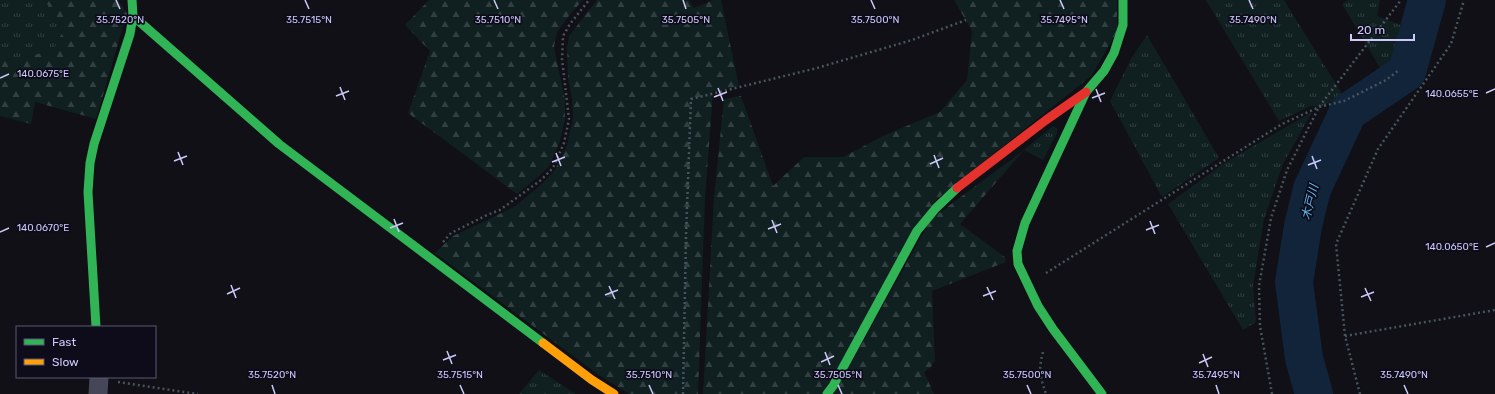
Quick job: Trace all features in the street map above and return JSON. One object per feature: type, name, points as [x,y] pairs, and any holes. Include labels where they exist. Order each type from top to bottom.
[{"type":"street","points":[[96,326],[88,192],[90,163],[97,136],[130,34],[133,16],[132,0]]},
{"type":"street","points":[[1102,394],[1052,329],[1027,285],[1018,264],[1017,251],[1019,238],[1038,192],[1086,92],[1104,71],[1114,54],[1123,25],[1123,0]]},
{"type":"street","points":[[133,16],[279,144],[592,380],[614,394]]},
{"type":"street","points":[[827,394],[837,379],[917,231],[927,216],[939,203],[976,173],[1063,106],[1086,92]]},
{"type":"path","points":[[428,257],[451,233],[500,210],[541,180],[553,168],[564,143],[569,119],[562,59],[563,36],[570,24],[589,0]]},
{"type":"path","points":[[1272,394],[1260,326],[1259,286],[1271,218],[1287,170],[1319,107],[1400,0]]},
{"type":"path","points":[[1360,394],[1345,336],[1336,244],[1378,149],[1451,44],[1464,0]]},
{"type":"path","points":[[683,394],[686,235],[691,99],[816,68],[912,40],[966,20]]},
{"type":"path","points":[[1027,285],[1282,124],[1319,107],[1344,102],[1386,80],[1399,70]]},
{"type":"path","points":[[1345,336],[1495,310]]},
{"type":"path","points":[[1046,394],[1039,367],[1052,329]]},
{"type":"path","points":[[98,383],[198,394]]},
{"type":"green space","points":[[0,0],[45,0],[62,33],[55,47],[29,56],[0,60]]},
{"type":"green space","points":[[45,0],[118,0],[127,13],[96,119],[35,102],[31,124],[0,116],[0,60],[22,58],[49,50],[55,47],[62,33]]},
{"type":"green space","points":[[429,0],[583,0],[557,32],[554,47],[565,100],[565,119],[560,141],[550,165],[517,194],[408,113],[430,51],[405,25]]},
{"type":"green space","points":[[597,0],[689,0],[694,8],[713,0],[721,0],[739,86],[713,92],[705,198],[698,394],[629,394],[596,373],[435,253],[453,236],[514,207],[542,184],[555,170],[567,145],[573,118],[572,99],[568,77],[567,48],[569,36]]},
{"type":"green space","points":[[954,0],[1117,0],[1117,32],[1091,76],[937,199],[822,394],[703,394],[714,198],[724,99],[741,96],[773,186],[804,157],[843,157],[885,135],[940,112],[967,80],[972,31]]},
{"type":"green space","points":[[1206,0],[1284,0],[1344,97],[1319,107],[1311,106],[1279,121]]},
{"type":"green space","points":[[1348,0],[1380,0],[1377,16],[1406,27],[1400,63],[1383,73],[1342,4]]},
{"type":"green space","points":[[1147,35],[1219,158],[1162,197],[1110,101],[1132,57]]},
{"type":"green space","points":[[1312,112],[1283,164],[1264,219],[1253,286],[1256,322],[1243,330],[1168,204],[1223,164]]},
{"type":"green space","points":[[1053,126],[1057,128],[1057,133],[1043,160],[1024,150]]},
{"type":"green space","points":[[1024,150],[960,224],[1005,257],[1006,262],[932,291],[935,361],[931,367],[924,372],[934,394],[834,394],[931,219]]},
{"type":"green space","points":[[539,370],[576,394],[519,394]]},
{"type":"waterway","name":"木戸川","points":[[1314,394],[1304,358],[1294,282],[1303,226],[1312,189],[1348,112],[1407,72],[1427,0]]},
{"type":"traffic: fast","points":[[96,326],[88,192],[90,163],[94,144],[130,34],[133,16],[132,0]]},
{"type":"traffic: fast","points":[[1102,394],[1053,329],[1038,306],[1018,264],[1017,251],[1025,223],[1086,92],[1104,71],[1114,53],[1123,25],[1123,0]]},
{"type":"traffic: fast","points":[[133,16],[279,144],[543,343]]},
{"type":"traffic: fast","points":[[827,394],[833,386],[917,231],[936,208],[957,188]]},
{"type":"traffic: slow","points":[[543,343],[592,380],[614,394]]},
{"type":"traffic: jam","points":[[957,188],[1046,120],[1086,92]]}]
